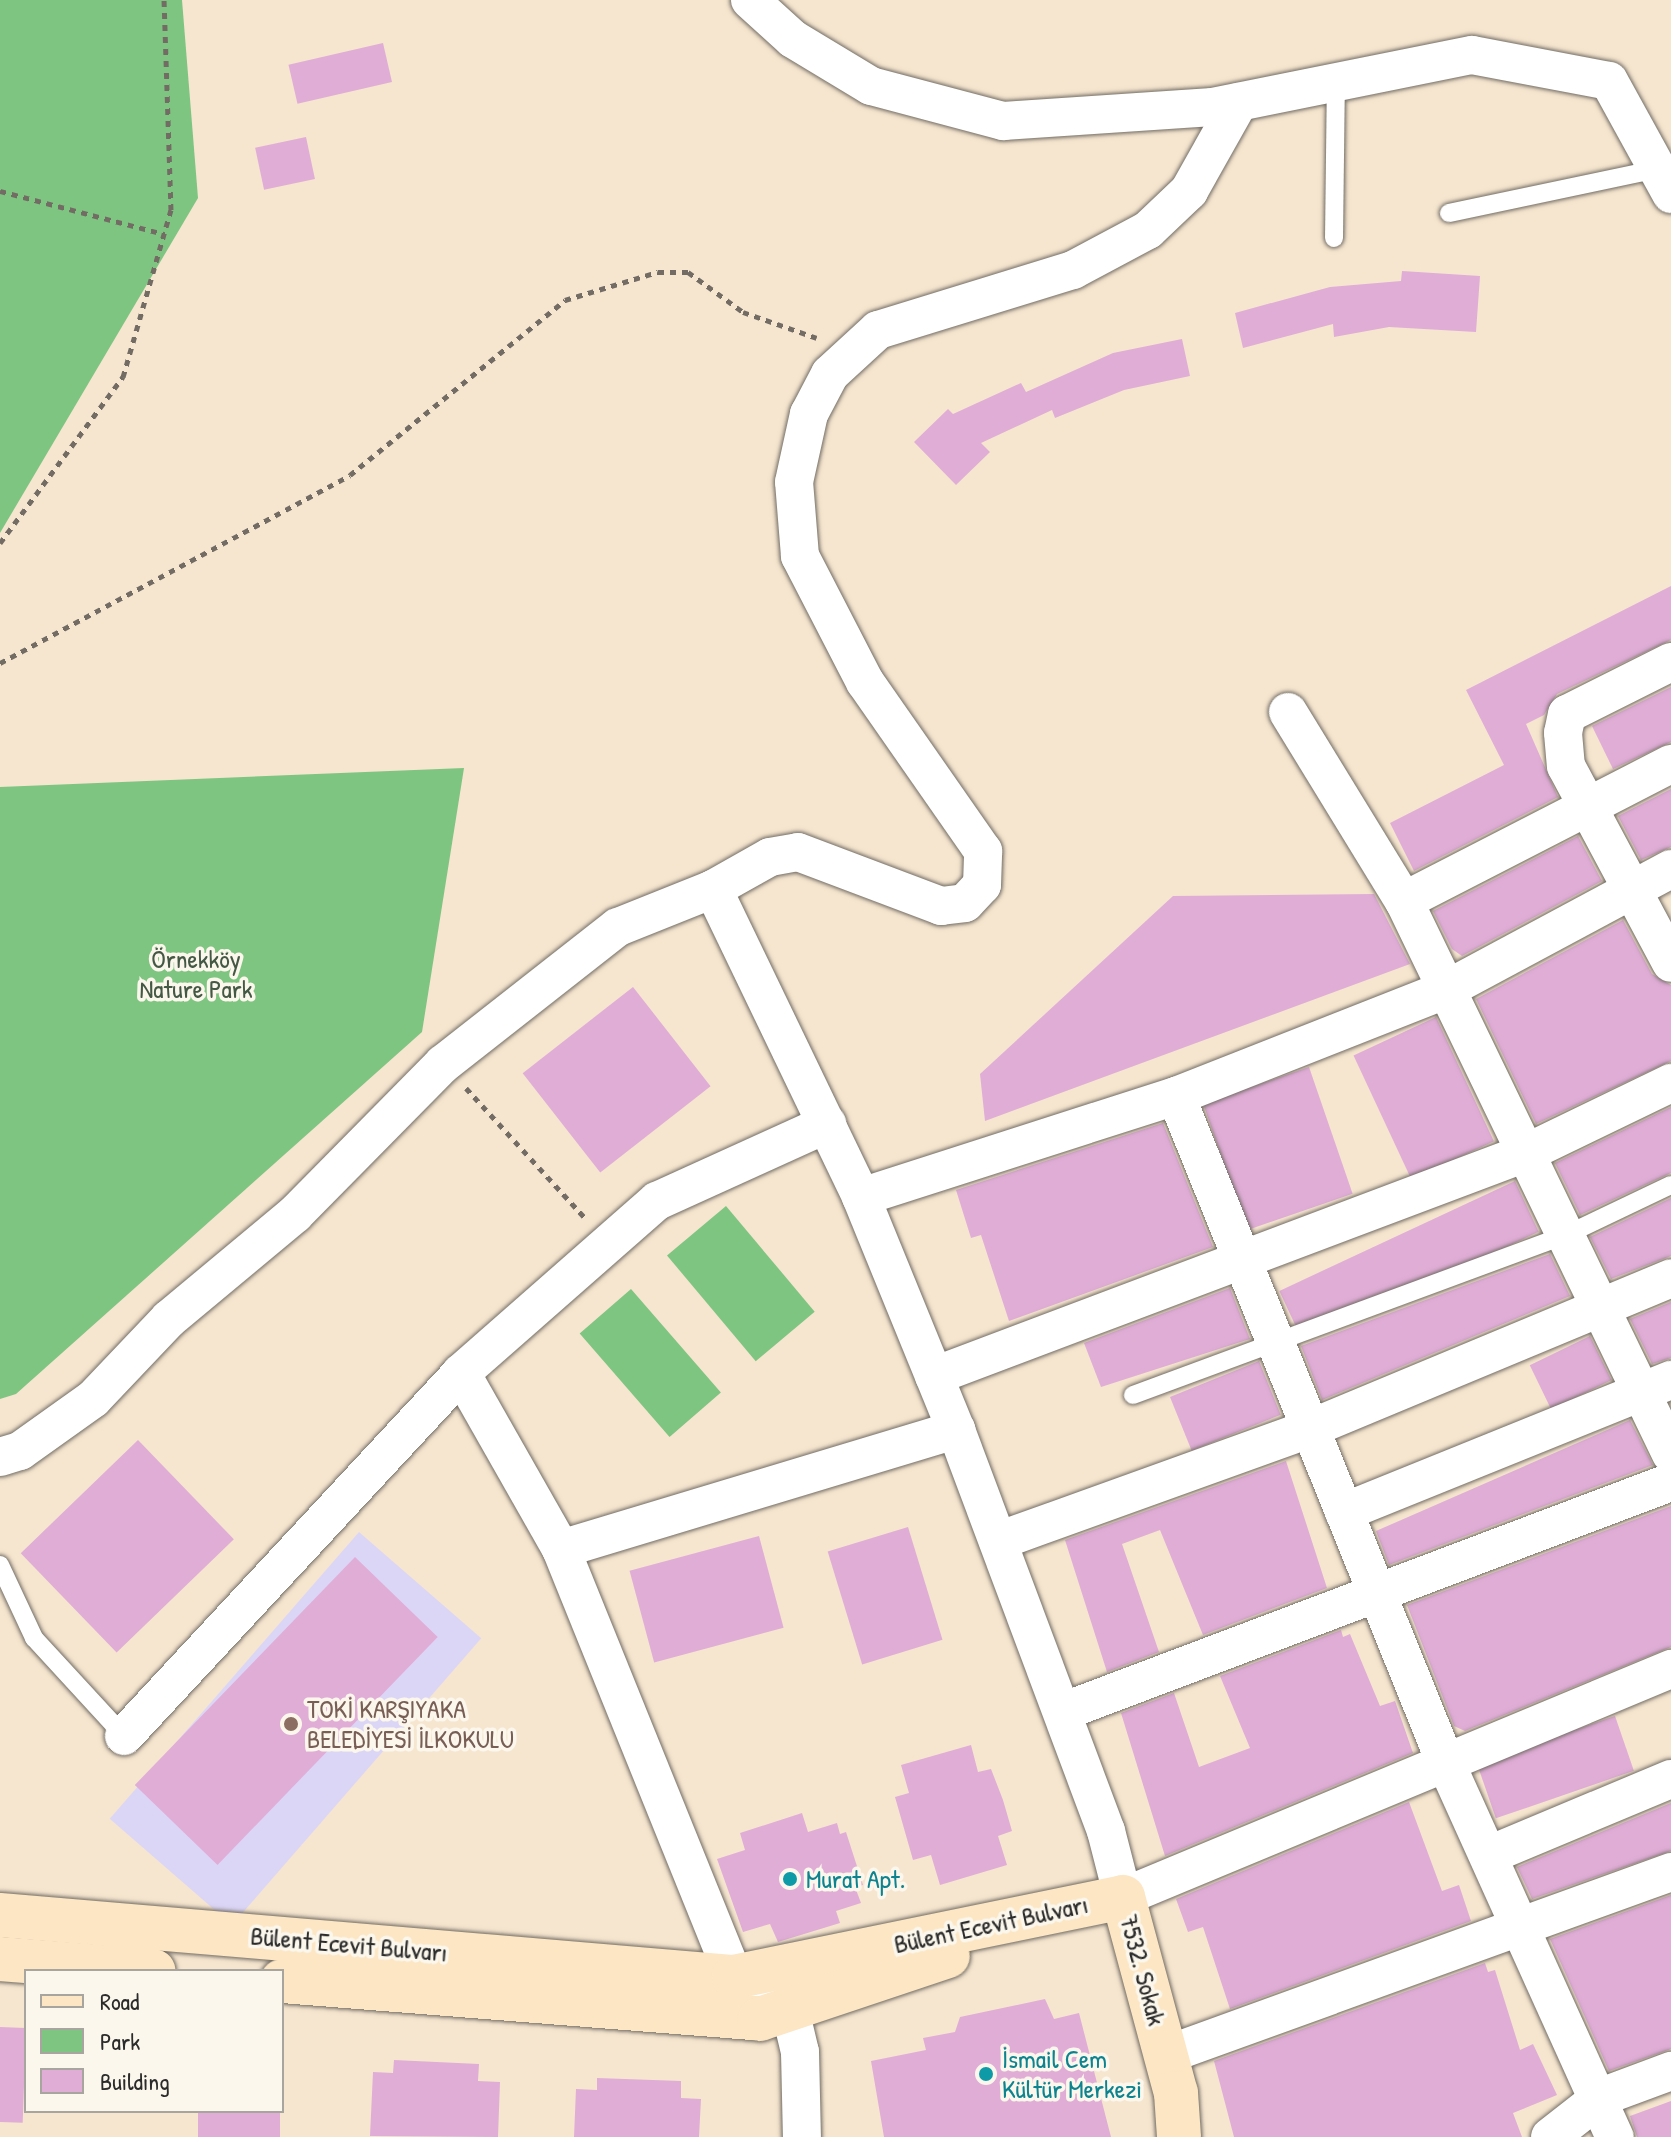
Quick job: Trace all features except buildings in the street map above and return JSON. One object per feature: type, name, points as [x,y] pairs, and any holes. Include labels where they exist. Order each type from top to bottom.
[{"type":"street","points":[[750,0],[831,65],[958,114],[1049,122],[1239,102],[1472,55],[1609,81],[1664,182]]},
{"type":"street","points":[[0,1457],[20,1451],[93,1399],[169,1319],[295,1214],[443,1064],[618,927],[713,889],[770,857],[798,852],[941,906],[965,903],[986,874],[983,851],[865,682],[800,556],[797,455],[818,393],[845,356],[898,320],[1073,270],[1124,246],[1189,191],[1239,102]]},
{"type":"street","points":[[1671,662],[1567,714],[1566,766],[1671,963]]},
{"type":"street","points":[[1288,712],[1404,901],[1528,1152],[1602,1311],[1656,1387],[1671,1454]]},
{"type":"street","points":[[1404,901],[1671,764]]},
{"type":"street","points":[[861,1197],[1176,1096],[1447,989],[1671,869]]},
{"type":"street","points":[[713,889],[861,1197],[956,1430],[1062,1712],[1123,1897],[1444,1759],[1671,1669]]},
{"type":"street","points":[[934,1376],[1528,1152],[1671,1083]]},
{"type":"street","points":[[1176,1096],[1240,1261],[1444,1759],[1601,2097],[1615,2137]]},
{"type":"street","points":[[124,1736],[461,1373],[608,1244],[678,1190],[827,1124]]},
{"type":"street","points":[[998,1541],[1309,1429],[1602,1311],[1671,1278]]},
{"type":"street","points":[[461,1373],[561,1549],[734,1977],[790,2010],[800,2052],[802,2137]]},
{"type":"street","points":[[1344,1512],[1656,1387]]},
{"type":"street","points":[[561,1549],[956,1430]]},
{"type":"street","points":[[1062,1712],[1379,1596],[1671,1482]]},
{"type":"street","points":[[1489,1855],[1671,1779]]},
{"type":"street","points":[[1166,2055],[1524,1930],[1671,1872]]},
{"type":"street","name":"Bülent Ecevit Bulvarı","points":[[0,1915],[734,1977],[1123,1897]]},
{"type":"street","name":"Bülent Ecevit Bulvarı","points":[[284,1981],[760,2019],[1123,1897]]},
{"type":"street","name":"7532. Sokak","points":[[1123,1897],[1166,2055],[1179,2137]]},
{"type":"street","points":[[0,1959],[128,1969]]},
{"type":"street","points":[[1550,2137],[1601,2097],[1671,2071]]},
{"type":"lane","points":[[1334,238],[1336,82]]},
{"type":"lane","points":[[1449,213],[1664,182]]},
{"type":"lane","points":[[1133,1395],[1566,1235],[1671,1185]]},
{"type":"lane","points":[[0,1565],[34,1638],[124,1736]]},
{"type":"path","points":[[0,543],[123,377],[164,234],[171,194],[164,0]]},
{"type":"path","points":[[0,191],[164,234]]},
{"type":"path","points":[[0,663],[350,475],[538,317],[584,292],[658,272],[688,272],[743,312],[811,334],[845,356]]},
{"type":"path","points":[[443,1064],[608,1244]]},
{"type":"shaded area","name":"TOKİ KARŞIYAKA BELEDİYESİ İLKOKULU","points":[[359,1532],[481,1638],[232,1925],[110,1819]]},
{"type":"green space","points":[[0,0],[182,0],[198,198],[0,533]]},
{"type":"green space","name":"Örnekköy Nature Park","points":[[464,768],[422,1032],[16,1394],[0,1399],[0,787]]},
{"type":"green space","points":[[726,1206],[815,1312],[756,1361],[667,1255]]},
{"type":"green space","points":[[631,1289],[721,1392],[670,1437],[580,1334]]},
{"type":"place","name":"TOKİ KARŞIYAKA BELEDİYESİ İLKOKULU","points":[[291,1724]]},
{"type":"place","name":"Murat Apt.","points":[[790,1879]]},
{"type":"place","name":"İsmail Cem Kültür Merkezi","points":[[986,2074]]}]
